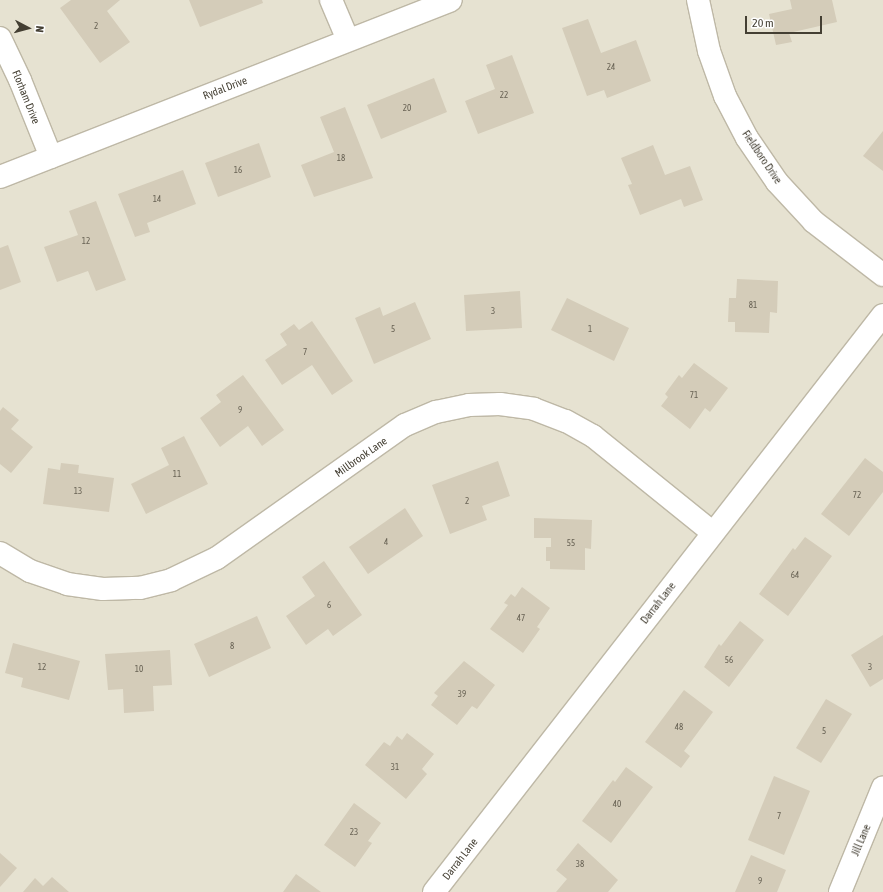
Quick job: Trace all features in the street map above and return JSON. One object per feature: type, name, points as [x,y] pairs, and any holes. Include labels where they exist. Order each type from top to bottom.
[{"type":"street","points":[[331,0],[348,40]]},
{"type":"street","name":"Rydal Drive","points":[[0,177],[451,0]]},
{"type":"street","name":"Fieldboro Drive","points":[[698,0],[709,51],[726,96],[747,138],[777,182],[814,222],[883,275]]},
{"type":"street","name":"Florham Drive","points":[[0,38],[20,80],[51,157]]},
{"type":"street","name":"Darrah Lane","points":[[434,892],[883,315]]},
{"type":"street","name":"Millbrook Lane","points":[[0,553],[30,571],[67,584],[103,590],[140,588],[171,580],[217,558],[405,426],[436,412],[469,405],[492,404],[534,409],[566,421],[593,436],[713,533]]},
{"type":"street","name":"Jill Lane","points":[[840,892],[883,787]]},
{"type":"shaded area","points":[[0,0],[883,0],[883,892],[0,892]]},
{"type":"building","points":[[71,0],[120,0],[107,11],[130,42],[100,63],[60,8]]},
{"type":"building","points":[[189,0],[262,0],[263,3],[200,27]]},
{"type":"building","points":[[790,0],[832,0],[837,22],[789,33],[792,42],[776,45],[769,14],[792,9]]},
{"type":"building","points":[[588,19],[601,53],[636,40],[651,81],[607,98],[604,90],[587,96],[562,28]]},
{"type":"building","points":[[512,55],[534,113],[478,134],[465,101],[495,89],[486,65]]},
{"type":"building","points":[[434,78],[447,112],[381,139],[367,105]]},
{"type":"building","points":[[345,107],[373,178],[314,197],[301,165],[334,152],[320,117]]},
{"type":"building","points":[[883,131],[883,171],[863,156]]},
{"type":"building","points":[[259,143],[271,177],[218,197],[205,163]]},
{"type":"building","points":[[653,145],[665,175],[690,166],[703,200],[684,207],[681,199],[640,215],[628,185],[632,184],[621,158]]},
{"type":"building","points":[[183,170],[196,204],[147,223],[150,232],[135,237],[118,194]]},
{"type":"building","points":[[96,201],[126,280],[96,291],[88,271],[57,282],[44,247],[78,235],[69,211]]},
{"type":"building","points":[[8,245],[21,282],[0,290],[0,248]]},
{"type":"building","points":[[737,279],[778,281],[777,313],[770,312],[769,333],[735,332],[735,322],[728,322],[729,298],[736,298]]},
{"type":"building","points":[[520,291],[522,328],[466,331],[464,295]]},
{"type":"building","points":[[567,298],[629,328],[614,361],[551,330]]},
{"type":"building","points":[[415,302],[431,339],[374,364],[355,318],[380,307],[383,316]]},
{"type":"building","points":[[312,321],[353,381],[332,395],[312,365],[282,385],[265,360],[287,345],[280,334],[294,324],[299,330]]},
{"type":"building","points":[[694,363],[728,388],[710,412],[705,408],[690,429],[661,406],[668,397],[665,394],[679,375],[682,378]]},
{"type":"building","points":[[243,375],[284,430],[262,446],[248,426],[220,447],[200,418],[221,402],[216,395]]},
{"type":"building","points":[[3,407],[19,420],[11,429],[33,447],[11,473],[0,464],[0,411]]},
{"type":"building","points":[[184,436],[208,484],[146,514],[131,484],[169,465],[161,448]]},
{"type":"building","points":[[865,458],[883,472],[883,492],[849,536],[821,514]]},
{"type":"building","points":[[498,461],[510,496],[482,506],[487,520],[450,534],[432,485]]},
{"type":"building","points":[[61,463],[79,465],[78,473],[114,478],[109,512],[43,504],[48,468],[60,470]]},
{"type":"building","points":[[405,508],[423,536],[368,574],[349,547]]},
{"type":"building","points":[[534,518],[592,520],[591,549],[585,548],[585,570],[550,569],[550,561],[546,561],[546,547],[551,547],[551,538],[534,538]]},
{"type":"building","points":[[805,537],[832,556],[788,616],[759,594],[793,548],[795,550]]},
{"type":"building","points":[[324,561],[362,615],[333,636],[328,629],[306,645],[286,616],[315,596],[302,577]]},
{"type":"building","points":[[522,587],[550,608],[537,627],[540,629],[523,653],[490,629],[508,605],[504,603],[511,594],[515,597]]},
{"type":"building","points":[[257,616],[271,648],[209,677],[194,644]]},
{"type":"building","points":[[740,621],[764,640],[729,687],[704,667],[719,644],[721,646]]},
{"type":"building","points":[[883,635],[883,679],[870,687],[851,655]]},
{"type":"building","points":[[13,643],[80,661],[69,700],[21,687],[23,678],[5,673]]},
{"type":"building","points":[[170,650],[172,685],[153,686],[154,711],[124,713],[123,689],[108,690],[105,654]]},
{"type":"building","points":[[464,661],[495,685],[477,709],[472,706],[457,725],[431,705],[438,696],[434,693]]},
{"type":"building","points":[[684,690],[713,712],[684,751],[690,756],[681,768],[645,742]]},
{"type":"building","points":[[826,699],[852,714],[821,763],[796,748]]},
{"type":"building","points":[[407,733],[434,754],[422,769],[427,774],[406,799],[365,765],[384,742],[390,746],[397,736],[402,740]]},
{"type":"building","points":[[626,767],[653,787],[611,843],[582,821],[613,780],[615,782]]},
{"type":"building","points":[[774,776],[810,791],[784,855],[748,840]]},
{"type":"building","points":[[354,803],[381,823],[368,841],[372,843],[355,867],[324,845]]},
{"type":"building","points":[[578,843],[618,880],[608,892],[556,892],[567,879],[556,870]]},
{"type":"building","points":[[0,853],[17,868],[0,887]]},
{"type":"building","points":[[751,855],[786,870],[777,892],[735,892]]},
{"type":"building","points":[[296,874],[321,892],[283,892]]},
{"type":"building","points":[[52,877],[69,892],[23,892],[35,878],[43,886]]}]
